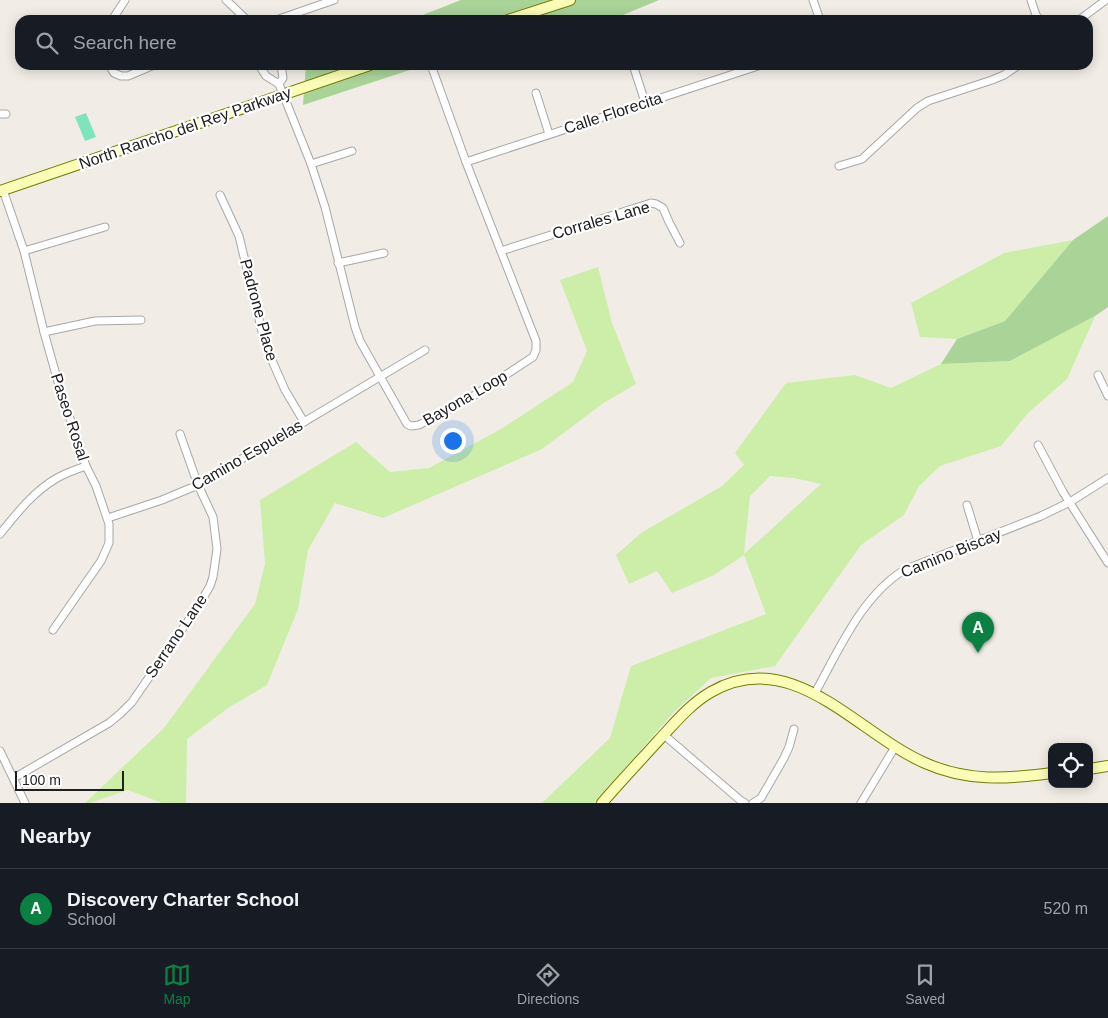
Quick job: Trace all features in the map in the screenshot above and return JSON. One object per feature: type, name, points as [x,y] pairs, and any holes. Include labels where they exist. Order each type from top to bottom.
[{"type":"street","points":[[115,15],[125,0]]},
{"type":"street","points":[[226,0],[242,15]]},
{"type":"street","points":[[290,15],[334,0]]},
{"type":"street","points":[[524,15],[570,0]]},
{"type":"street","points":[[813,0],[818,15]]},
{"type":"street","points":[[1032,0],[1036,15]]},
{"type":"street","points":[[1086,15],[1106,0]]},
{"type":"street","points":[[112,70],[114,73],[125,76],[141,70]]},
{"type":"street","points":[[262,70],[266,76],[281,89]]},
{"type":"street","points":[[281,89],[283,78],[282,70]]},
{"type":"street","name":"North Rancho del Rey Parkway","points":[[1,191],[281,89],[351,70]]},
{"type":"street","name":"Bayona Loop","points":[[281,89],[311,164],[325,207],[338,263],[360,340],[407,424],[411,426],[419,425],[475,395],[533,357],[536,350],[536,341],[466,162],[433,70]]},
{"type":"street","points":[[635,70],[645,102]]},
{"type":"street","name":"Calle Florecita","points":[[466,162],[735,70]]},
{"type":"street","points":[[839,166],[862,158],[928,101],[998,78],[1011,70]]},
{"type":"street","points":[[536,93],[549,134]]},
{"type":"street","points":[[311,164],[352,151]]},
{"type":"street","name":"Paseo Rosal","points":[[1,191],[24,251],[60,389],[86,466],[108,518],[110,537],[106,551],[94,572],[53,630]]},
{"type":"street","name":"Padrone Place","points":[[220,195],[239,236],[263,336],[270,356],[284,390],[304,422]]},
{"type":"street","name":"Corrales Lane","points":[[501,251],[651,203],[663,208],[680,243]]},
{"type":"street","points":[[24,251],[105,227]]},
{"type":"street","points":[[338,263],[384,253]]},
{"type":"street","points":[[44,332],[96,321],[141,320]]},
{"type":"street","name":"Camino Espuelas","points":[[108,518],[162,500],[198,485],[425,350]]},
{"type":"street","points":[[1098,375],[1108,396]]},
{"type":"street","name":"Serrano Lane","points":[[14,778],[109,723],[120,714],[132,702],[200,605],[210,586],[215,569],[217,549],[213,517],[198,485],[180,434]]},
{"type":"street","points":[[1038,446],[1054,476],[1108,563]]},
{"type":"street","points":[[0,534],[26,502],[42,488],[59,477],[86,466]]},
{"type":"street","name":"Camino Biscay","points":[[815,693],[862,610],[889,580],[904,570],[1041,516],[1070,502],[1108,478]]},
{"type":"street","points":[[966,505],[978,541]]},
{"type":"street","points":[[605,802],[664,735],[702,698],[720,688],[756,679],[774,680],[815,693],[895,747],[924,763],[974,777],[999,778],[1048,773]]},
{"type":"street","points":[[753,803],[760,798],[784,758],[794,730]]},
{"type":"street","points":[[664,735],[745,803]]},
{"type":"street","points":[[861,803],[895,747]]},
{"type":"street","points":[[0,752],[25,803]]},
{"type":"street","points":[[1093,768],[1108,766]]},
{"type":"green space","points":[[461,0],[659,0],[623,15],[423,15]]},
{"type":"green space","points":[[306,70],[410,70],[303,105]]},
{"type":"green space","points":[[86,113],[96,137],[85,141],[75,117]]},
{"type":"green space","points":[[1108,216],[1108,307],[1095,316],[1010,361],[941,364],[957,339],[1005,321],[1073,240]]},
{"type":"green space","points":[[1073,240],[1005,321],[957,339],[920,337],[911,303],[1004,253]]},
{"type":"green space","points":[[598,267],[612,323],[636,384],[605,402],[542,449],[383,518],[335,503],[308,550],[298,609],[267,685],[228,708],[187,739],[186,803],[162,803],[128,790],[85,803],[164,728],[255,604],[265,564],[260,500],[356,442],[390,472],[429,468],[501,429],[573,382],[587,351],[560,280]]},
{"type":"green space","points":[[1095,316],[1067,379],[1028,413],[1001,446],[940,466],[919,486],[904,515],[861,545],[775,666],[711,678],[674,712],[594,803],[542,803],[610,738],[631,666],[766,614],[744,555],[714,575],[672,593],[657,571],[629,584],[616,555],[641,533],[722,486],[744,465],[735,453],[786,383],[855,375],[891,388],[941,364],[1010,361]],"holes":[[[770,476],[794,478],[821,484],[744,554],[750,496]]]},
{"type":"place","name":"Discovery Charter School","points":[[978,653]]}]
